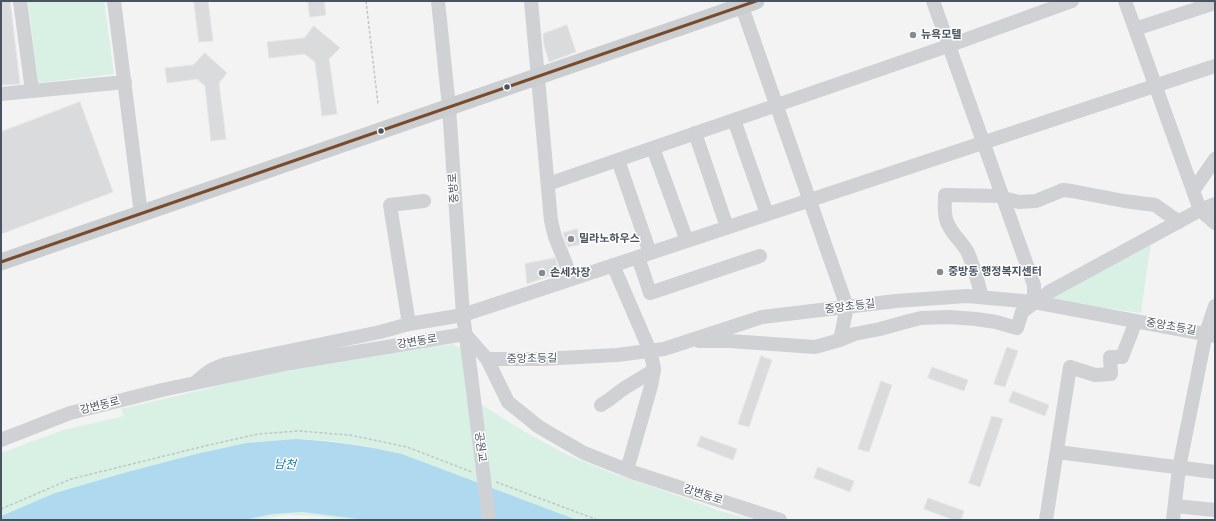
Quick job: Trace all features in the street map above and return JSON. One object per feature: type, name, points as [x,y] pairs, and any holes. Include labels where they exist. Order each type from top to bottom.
[{"type":"main road","points":[[1,262],[746,3]]},
{"type":"street","points":[[20,1],[32,91]]},
{"type":"street","points":[[114,1],[141,214]]},
{"type":"street","name":"중방로","points":[[438,1],[449,107],[462,315],[470,375]]},
{"type":"street","points":[[531,1],[551,220],[554,233],[572,279]]},
{"type":"street","points":[[933,1],[1034,285],[1034,302]]},
{"type":"street","points":[[1124,1],[1200,210],[1215,223]]},
{"type":"street","points":[[548,184],[948,46],[1067,2]]},
{"type":"street","points":[[746,3],[776,105],[847,307],[840,340]]},
{"type":"street","points":[[1135,29],[1215,3]]},
{"type":"street","points":[[196,382],[212,369],[226,364],[380,332],[409,324],[462,315],[1215,66]]},
{"type":"street","points":[[1,94],[125,82]]},
{"type":"street","points":[[734,120],[767,214]]},
{"type":"street","points":[[695,133],[727,228]]},
{"type":"street","points":[[653,148],[687,241]]},
{"type":"street","points":[[1194,192],[1215,159]]},
{"type":"street","points":[[618,160],[644,255],[650,293],[760,256]]},
{"type":"street","points":[[982,297],[967,251],[947,222],[945,212],[945,195],[1002,197],[1019,202],[1036,201],[1063,190],[1072,191],[1124,201],[1155,205],[1179,222]]},
{"type":"street","points":[[409,324],[390,205],[424,201]]},
{"type":"street","points":[[689,341],[730,341],[815,347],[840,340],[854,334],[921,318],[949,317],[976,319],[996,322],[1017,328],[1022,312],[1049,292],[1200,210],[1215,204]]},
{"type":"street","points":[[613,265],[650,351],[654,370],[651,386],[627,470]]},
{"type":"street","name":"중앙초등길","points":[[487,359],[587,357],[650,351],[664,349],[762,317],[950,296],[982,297],[1034,302],[1211,335]]},
{"type":"street","points":[[1215,306],[1211,335],[1179,468],[1174,513],[1215,510]]},
{"type":"street","points":[[1046,520],[1070,367],[1095,375],[1111,374],[1110,357],[1122,357],[1136,321]]},
{"type":"street","name":"강변동로","points":[[1,440],[70,413],[196,382],[290,363],[465,334],[487,359],[508,402],[539,427],[584,453],[627,470],[780,520]]},
{"type":"street","points":[[601,405],[623,389],[654,370]]},
{"type":"street","name":"공원교","points":[[470,375],[489,520]]},
{"type":"street","points":[[1057,452],[1215,472]]},
{"type":"path","points":[[366,1],[378,104]]},
{"type":"path","points":[[1,509],[71,479],[258,434],[298,431],[350,435],[407,447],[472,473]]},
{"type":"path","points":[[492,480],[598,520]]},
{"type":"green space","points":[[28,1],[104,1],[114,74],[38,83]]},
{"type":"green space","points":[[1151,242],[1141,313],[1048,300]]},
{"type":"green space","points":[[453,344],[462,349],[468,396],[525,432],[570,456],[612,473],[720,511],[755,520],[577,520],[402,454],[331,441],[296,439],[246,443],[127,472],[55,493],[1,516],[1,453],[63,430],[124,416],[121,409],[269,373]]},
{"type":"green space","points":[[305,512],[354,517],[366,520],[339,520],[317,516],[286,515],[255,520],[235,520],[268,514]]},
{"type":"water","name":"남천","points":[[296,439],[349,444],[402,454],[577,520],[366,520],[303,512],[272,514],[244,520],[1,520],[1,516],[55,493],[127,472],[246,443]]},
{"type":"building","points":[[1,1],[10,1],[20,84],[1,85]]},
{"type":"building","points":[[194,1],[208,1],[213,41],[199,42]]},
{"type":"building","points":[[308,1],[324,1],[326,15],[310,17]]},
{"type":"building","points":[[567,25],[576,52],[549,62],[544,45],[543,34]]},
{"type":"building","points":[[314,26],[340,48],[329,59],[337,114],[322,116],[315,62],[305,54],[269,58],[267,42],[304,38]]},
{"type":"building","points":[[205,53],[227,73],[219,83],[226,139],[211,141],[205,86],[197,79],[167,83],[165,68],[193,65]]},
{"type":"building","points":[[80,102],[113,192],[1,234],[1,132]]},
{"type":"building","name":"밀라노하우스","points":[[577,229],[583,244],[568,247],[563,233]]},
{"type":"building","name":"손세차장","points":[[555,258],[560,272],[527,284],[525,264]]},
{"type":"building","points":[[1007,347],[1018,351],[1005,387],[994,384]]},
{"type":"building","points":[[761,356],[772,360],[749,427],[738,424]]},
{"type":"building","points":[[932,367],[968,380],[964,391],[928,378]]},
{"type":"building","points":[[881,381],[892,385],[869,452],[858,449]]},
{"type":"building","points":[[1013,391],[1049,405],[1045,416],[1009,402]]},
{"type":"building","points":[[992,416],[1003,419],[980,487],[969,483]]},
{"type":"building","points":[[701,436],[737,449],[733,460],[697,446]]},
{"type":"building","points":[[818,467],[854,481],[850,492],[814,478]]},
{"type":"building","points":[[928,498],[964,511],[961,520],[954,520],[924,509]]},
{"type":"transit line","points":[[1,262],[756,1]]},
{"type":"place","name":"뉴욕모텔","points":[[913,35]]},
{"type":"place","name":"밀라노하우스","points":[[571,239]]},
{"type":"place","name":"중방동 행정복지센터","points":[[940,272]]},
{"type":"place","name":"손세차장","points":[[542,273]]}]
